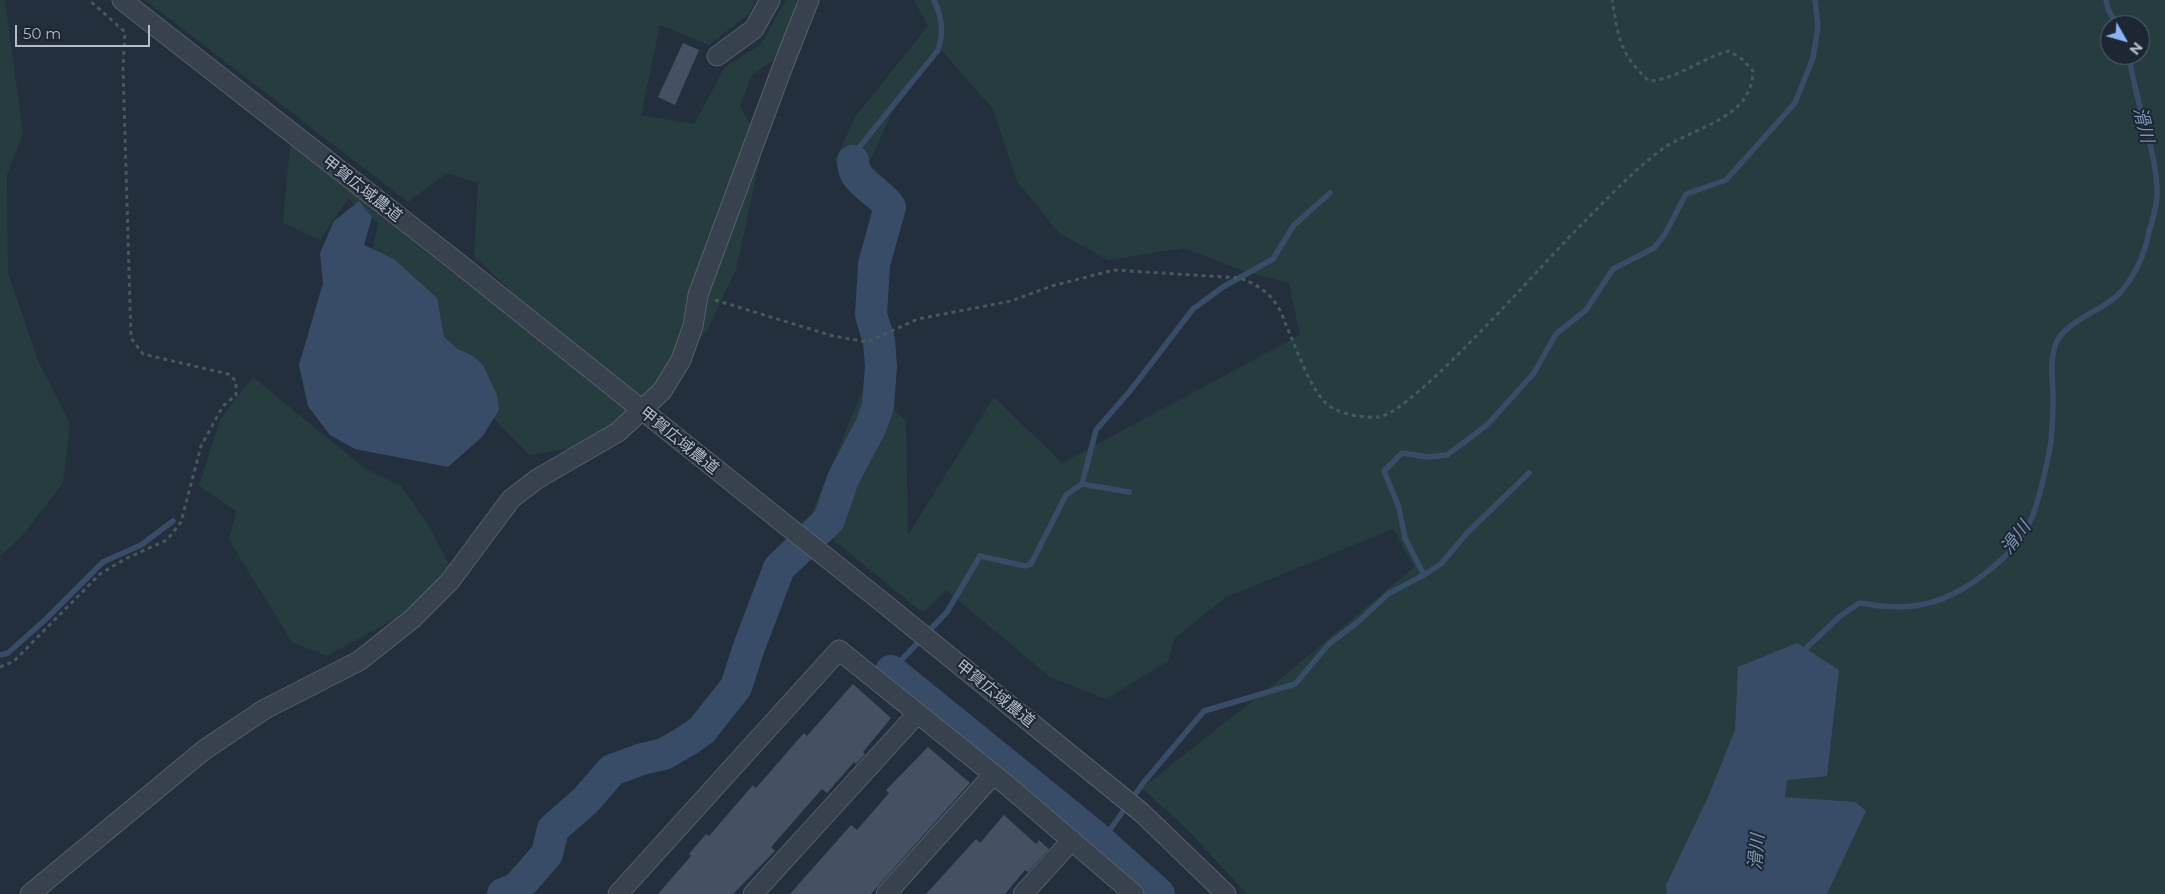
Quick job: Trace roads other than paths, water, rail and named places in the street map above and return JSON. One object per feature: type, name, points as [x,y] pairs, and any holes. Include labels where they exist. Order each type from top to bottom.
[{"type":"street","name":"甲賀広域農道","points":[[122,0],[643,411],[1142,813],[1226,894]]},
{"type":"street","points":[[717,56],[754,29],[770,0]]},
{"type":"street","points":[[30,894],[204,750],[265,709],[367,655],[412,620],[450,581],[511,499],[537,478],[618,432],[643,411],[662,391],[681,360],[693,326],[698,295],[809,0]]},
{"type":"street","points":[[618,894],[839,650],[1072,840],[1134,894]]},
{"type":"street","points":[[753,894],[917,714]]},
{"type":"street","points":[[886,894],[993,775]]},
{"type":"street","points":[[1023,894],[1072,840]]},
{"type":"water","points":[[359,201],[372,217],[364,245],[394,259],[437,298],[444,337],[458,349],[473,356],[483,365],[497,395],[499,410],[482,437],[448,467],[355,449],[330,435],[308,406],[299,365],[323,283],[320,253],[334,221]]},
{"type":"water","points":[[1797,643],[1839,670],[1827,776],[1787,780],[1785,797],[1855,802],[1866,811],[1827,894],[1667,894],[1666,885],[1709,795],[1735,730],[1738,667]]},
{"type":"waterway","points":[[853,161],[857,150],[938,50],[941,25],[934,0]]},
{"type":"waterway","points":[[1424,575],[1405,538],[1399,508],[1384,471],[1402,453],[1428,457],[1447,455],[1487,425],[1534,373],[1556,334],[1586,310],[1613,269],[1654,248],[1665,234],[1686,194],[1726,180],[1795,103],[1813,58],[1818,27],[1815,0]]},
{"type":"waterway","name":"滑川","points":[[2106,0],[2111,15]]},
{"type":"waterway","name":"滑川","points":[[1801,653],[1839,617],[1859,603],[1889,607],[1920,605],[1936,601],[1969,585],[2001,560],[2025,532],[2038,501],[2050,448],[2053,412],[2052,363],[2055,346],[2066,330],[2111,301],[2129,281],[2141,258],[2155,209],[2157,195],[2154,161],[2131,65]]},
{"type":"waterway","points":[[503,894],[516,889],[527,877],[547,854],[553,829],[585,801],[612,770],[642,759],[664,754],[702,730],[736,687],[779,568],[829,520],[843,479],[871,426],[878,406],[881,366],[879,341],[871,315],[874,264],[890,207],[861,181],[854,168],[853,161]]},
{"type":"waterway","points":[[891,671],[947,612],[980,556],[1025,566],[1031,564],[1066,495],[1082,484],[1096,430],[1130,391],[1193,309],[1223,287],[1273,259],[1294,225],[1330,193]]},
{"type":"waterway","points":[[1101,842],[1144,782],[1204,711],[1295,684],[1329,644],[1359,621],[1388,594],[1441,564],[1467,533],[1529,473]]},
{"type":"waterway","points":[[1082,484],[1129,492]]},
{"type":"waterway","points":[[0,655],[8,653],[46,619],[103,562],[141,545],[173,521]]},
{"type":"waterway","points":[[891,671],[1092,834],[1159,894]]}]
